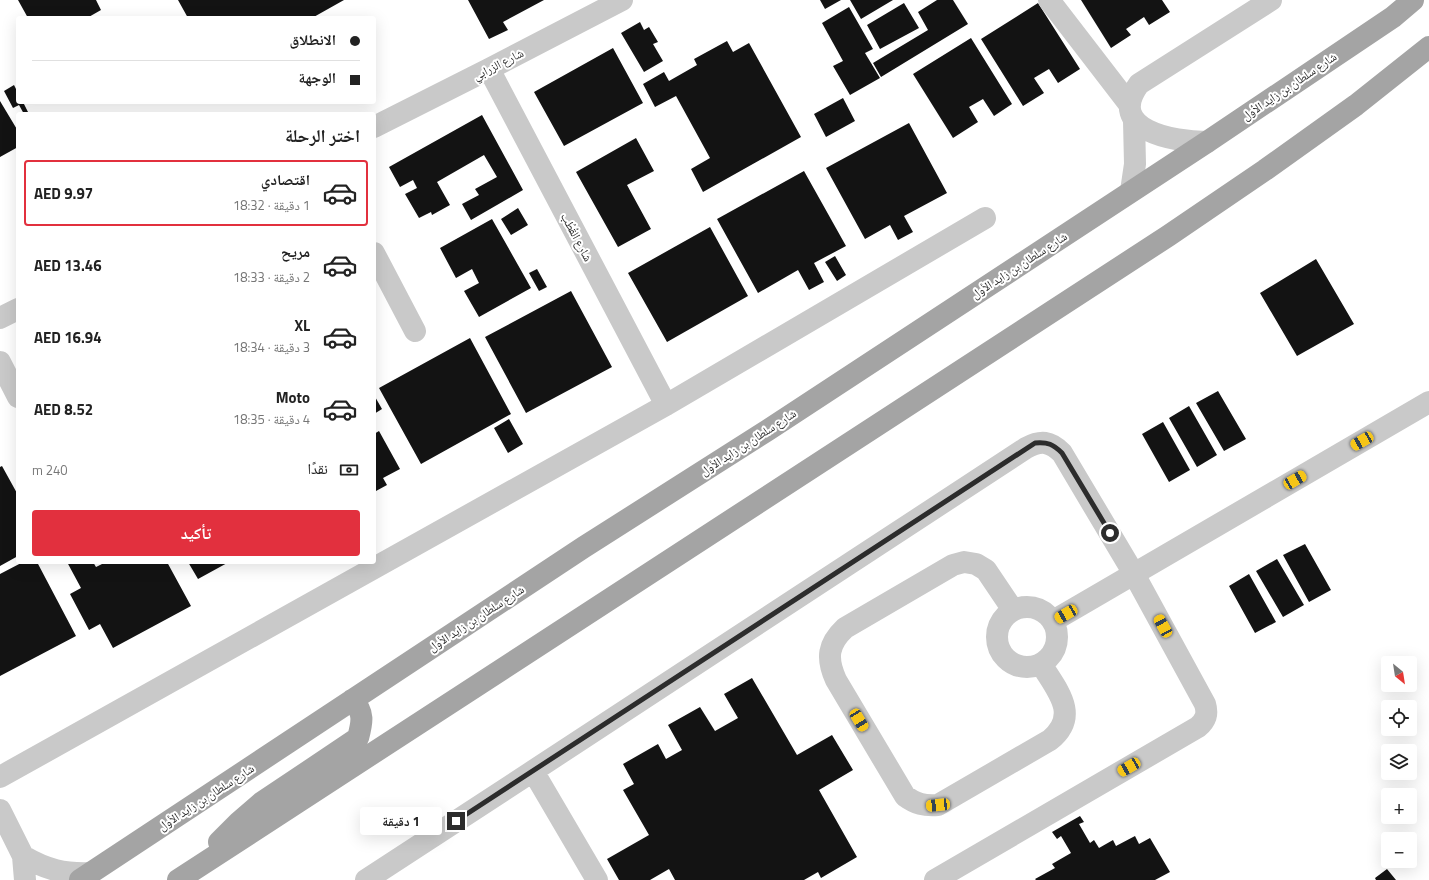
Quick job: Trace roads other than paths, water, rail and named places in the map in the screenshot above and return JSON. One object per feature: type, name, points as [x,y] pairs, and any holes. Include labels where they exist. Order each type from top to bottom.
[{"type":"main road","name":"شارع سلطان بن زايد الأول","points":[[86,876],[578,552],[1207,142],[1393,17],[1413,0]]},
{"type":"main road","points":[[178,880],[1194,219],[1356,105],[1429,48]]},
{"type":"main road","points":[[199,866],[218,843],[261,803],[358,738],[363,722],[359,706],[352,700]]},
{"type":"street","name":"شارع الزرابي","points":[[376,126],[622,0]]},
{"type":"street","points":[[1050,0],[1132,113],[1147,130],[1169,138],[1192,142],[1207,142]]},
{"type":"street","points":[[1131,191],[1135,164],[1132,93],[1139,84],[1271,0]]},
{"type":"street","name":"شارع القُطُب","points":[[489,69],[666,405]]},
{"type":"street","points":[[0,777],[666,405],[985,218]]},
{"type":"street","points":[[376,257],[415,331]]},
{"type":"street","points":[[0,318],[16,309]]},
{"type":"street","points":[[0,362],[16,393]]},
{"type":"street","points":[[1053,621],[1429,402]]},
{"type":"street","points":[[366,880],[1035,443],[1046,442],[1055,446],[1062,453],[1134,574],[1205,704],[1207,710],[1206,716],[1198,727],[935,880]]},
{"type":"street","points":[[1012,610],[986,570],[976,564],[964,562],[952,565],[845,628],[837,636],[831,646],[829,658],[831,669],[836,680],[905,796],[915,803],[926,806],[938,805],[1050,740],[1059,733],[1064,724],[1066,714],[1064,703],[1041,664]]},
{"type":"street","points":[[1022,607],[1035,608],[1047,614],[1053,621],[1057,640],[1054,650],[1049,658],[1041,664],[1031,667],[1020,667],[1010,662],[1003,656],[998,646],[997,636],[999,625],[1004,617],[1012,610],[1022,607]]},
{"type":"street","points":[[534,771],[597,880]]},
{"type":"street","points":[[3,823],[23,856],[25,880]]},
{"type":"street","points":[[23,856],[38,865],[86,876]]}]
